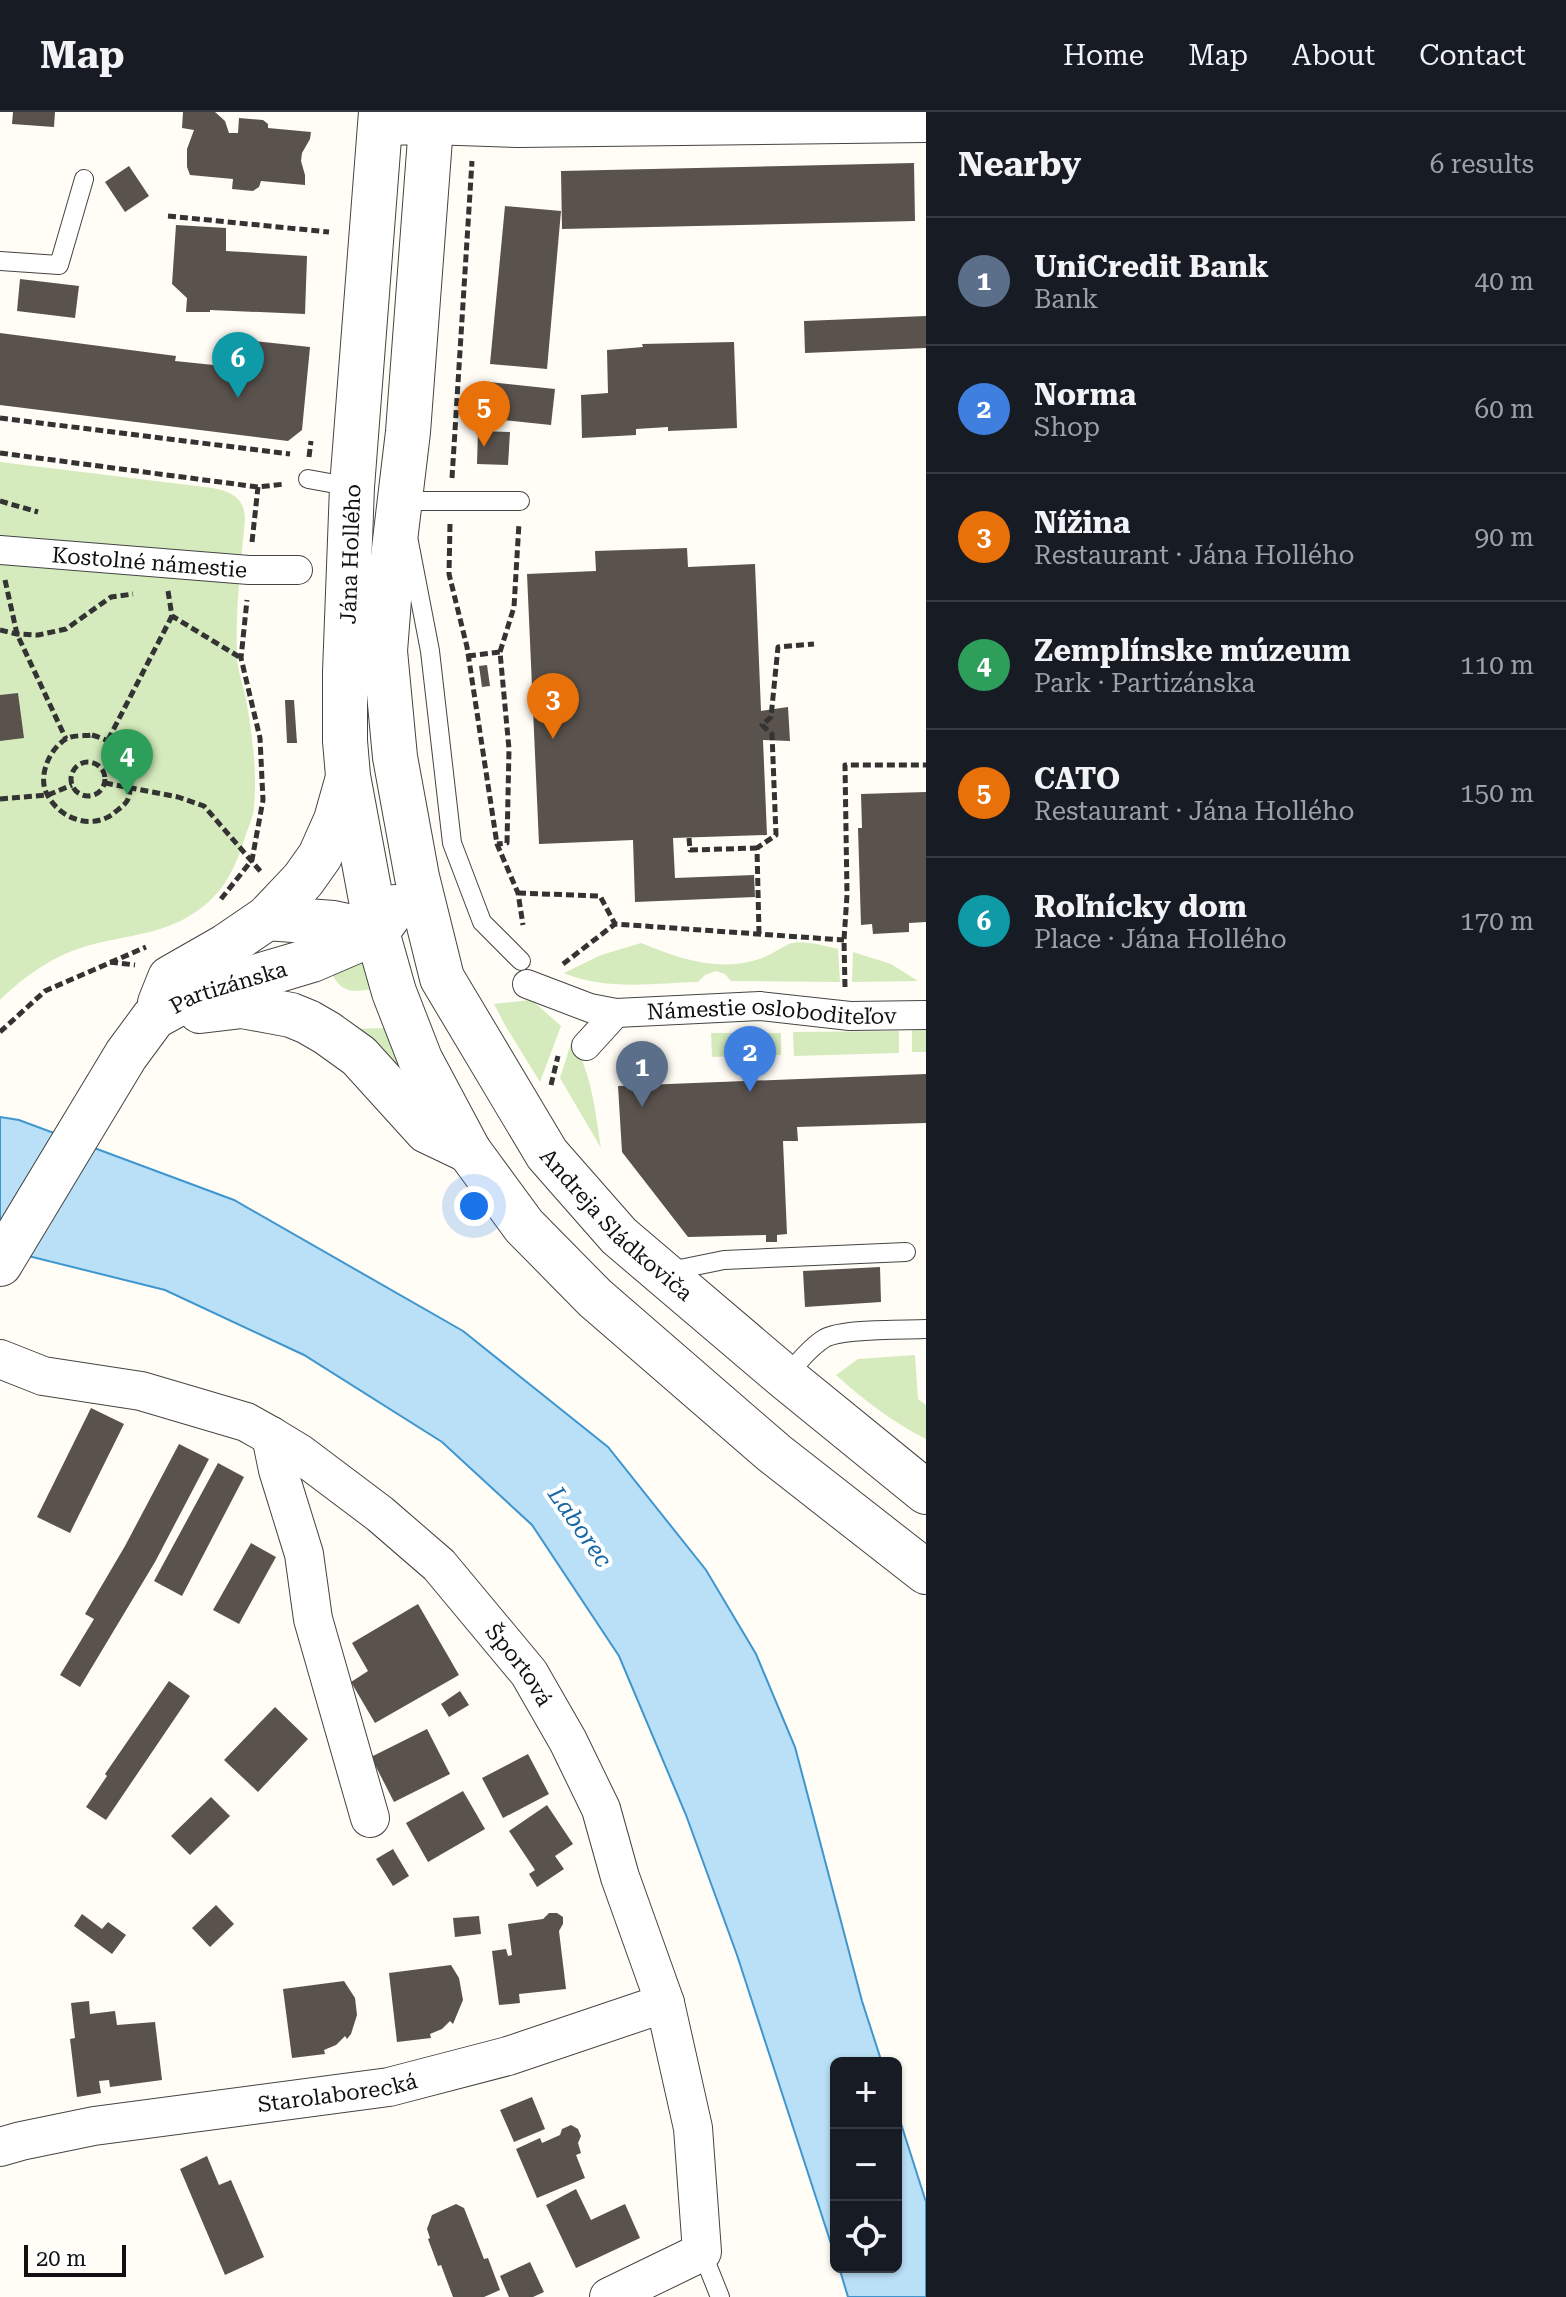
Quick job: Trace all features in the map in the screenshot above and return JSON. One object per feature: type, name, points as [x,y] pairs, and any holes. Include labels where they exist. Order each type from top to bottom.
[{"type":"street","points":[[380,119],[431,119],[518,128],[926,123]]},
{"type":"street","name":"Jána Hollého","points":[[380,119],[352,487],[345,672],[348,776],[377,932],[394,992],[420,1059],[469,1151]]},
{"type":"street","name":"Jána Hollého","points":[[417,877],[395,757],[385,651],[408,432],[431,119]]},
{"type":"street","name":"Kostolné námestie","points":[[2,563],[161,563],[249,570],[298,570]]},
{"type":"street","points":[[348,776],[336,820],[320,856],[303,880],[267,918],[170,978],[154,1017],[242,1006],[291,1015],[327,1033],[359,1056],[427,1131],[469,1151],[524,1226],[595,1298],[774,1453],[926,1572]]},
{"type":"street","points":[[377,932],[417,877]]},
{"type":"street","name":"Andreja Sládkoviča","points":[[417,877],[442,978],[547,1154],[619,1236],[926,1492]]},
{"type":"street","points":[[267,918],[333,923],[377,932],[442,978]]},
{"type":"street","name":"Partizánska","points":[[0,1264],[126,1055],[154,1017],[194,995],[312,960],[377,932]]},
{"type":"street","name":"Námestie osloboditeľov","points":[[524,972],[590,1008],[616,1013],[760,1006],[850,1016],[926,1015]]},
{"type":"street","name":"Námestie osloboditeľov","points":[[586,1046],[616,1013]]},
{"type":"street","name":"Športová","points":[[0,1359],[43,1376],[141,1391],[246,1422],[271,1436],[299,1453],[380,1514],[439,1565],[529,1673],[568,1741],[601,1809],[620,1877],[665,2003],[693,2128],[702,2252]]},
{"type":"street","points":[[271,1436],[278,1470],[304,1554],[313,1619],[370,1818]]},
{"type":"street","name":"Starolaborecká","points":[[0,2147],[94,2126],[389,2087],[508,2056],[665,2003]]},
{"type":"street","points":[[609,2297],[702,2252]]},
{"type":"lane","points":[[0,261],[59,265],[84,179]]},
{"type":"lane","points":[[308,479],[352,487]]},
{"type":"lane","points":[[520,501],[399,501],[430,651],[452,843],[482,922],[524,972]]},
{"type":"lane","points":[[417,877],[452,843]]},
{"type":"lane","points":[[662,1273],[724,1260],[906,1252]]},
{"type":"lane","points":[[786,1378],[802,1357],[827,1336],[926,1329]]},
{"type":"lane","points":[[702,2252],[720,2297]]},
{"type":"path","points":[[472,165],[450,501],[449,574],[468,656],[497,844],[518,893],[528,950],[524,972],[547,977],[615,924],[844,940]]},
{"type":"path","points":[[168,216],[329,232]]},
{"type":"path","points":[[0,418],[290,454]]},
{"type":"path","points":[[0,453],[258,487]]},
{"type":"path","points":[[0,501],[38,512]]},
{"type":"path","points":[[497,844],[507,843],[509,749],[500,652],[514,607],[520,501]]},
{"type":"path","points":[[2,563],[17,634],[66,739]]},
{"type":"path","points":[[108,740],[172,616],[161,563]]},
{"type":"path","points":[[217,904],[252,860],[263,800],[260,738],[241,658],[247,590]]},
{"type":"path","points":[[0,630],[38,635],[66,629],[111,597],[146,592]]},
{"type":"path","points":[[158,595],[169,598]]},
{"type":"path","points":[[172,616],[241,658]]},
{"type":"path","points":[[689,838],[690,850],[757,848],[776,835],[772,734],[762,725],[771,717],[778,647],[814,644]]},
{"type":"path","points":[[468,656],[500,652]]},
{"type":"path","points":[[92,735],[108,740],[127,757],[131,788],[127,801],[109,817],[96,821],[78,821],[65,815],[53,804],[44,787],[46,767],[53,751],[66,739],[92,735]]},
{"type":"path","points":[[91,762],[101,767],[105,783],[99,792],[89,796],[78,793],[72,785],[72,772],[76,767],[91,762]]},
{"type":"path","points":[[850,1016],[845,989],[844,940],[847,895],[845,765],[926,765]]},
{"type":"path","points":[[105,783],[178,797],[204,806],[252,860]]},
{"type":"path","points":[[0,799],[48,795],[72,785]]},
{"type":"path","points":[[757,848],[759,934]]},
{"type":"path","points":[[518,893],[600,896],[615,924]]},
{"type":"path","points":[[0,1032],[45,991],[158,942]]},
{"type":"green space","points":[[0,462],[213,488],[239,500],[245,518],[237,658],[251,731],[255,782],[253,812],[241,850],[217,894],[198,911],[165,927],[84,947],[58,957],[33,972],[0,1000]]},
{"type":"green space","points":[[641,943],[697,962],[726,965],[760,959],[789,944],[820,945],[838,949],[840,982],[731,981],[725,974],[716,971],[698,982],[631,985],[580,979],[564,973],[601,955]]},
{"type":"green space","points":[[853,952],[891,964],[918,981],[852,982]]},
{"type":"green space","points":[[361,959],[373,989],[346,989],[329,969]]},
{"type":"green space","points":[[529,1000],[561,1026],[540,1082],[494,1004]]},
{"type":"green space","points":[[384,1028],[401,1070],[350,1029]]},
{"type":"green space","points":[[912,1030],[926,1030],[926,1052],[912,1052]]},
{"type":"green space","points":[[899,1031],[899,1053],[794,1056],[793,1032]]},
{"type":"green space","points":[[711,1033],[781,1033],[781,1055],[712,1057]]},
{"type":"green space","points":[[572,1040],[588,1079],[601,1148],[560,1078]]},
{"type":"green space","points":[[915,1355],[918,1399],[926,1405],[926,1439],[879,1410],[836,1375],[858,1359]]},
{"type":"water","name":"Laborec","points":[[0,1117],[19,1120],[234,1200],[463,1331],[608,1447],[706,1570],[756,1654],[795,1747],[862,2001],[880,2057],[830,2057],[830,2241],[737,1955],[686,1815],[619,1656],[532,1525],[442,1442],[304,1355],[165,1290],[0,1249]]},
{"type":"water","points":[[902,2127],[926,2202],[926,2297],[848,2297],[841,2273],[902,2273]]},
{"type":"building","points":[[13,112],[55,112],[54,127],[12,124]]},
{"type":"building","points":[[183,112],[215,112],[225,121],[229,133],[238,133],[239,118],[263,120],[268,128],[311,132],[301,161],[305,185],[261,181],[253,191],[232,189],[233,179],[190,175],[187,149],[194,130],[182,128]]},
{"type":"building","points":[[914,163],[915,221],[562,229],[561,171]]},
{"type":"building","points":[[129,166],[149,196],[125,212],[105,182]]},
{"type":"building","points":[[505,206],[561,211],[547,369],[490,364]]},
{"type":"building","points":[[176,225],[226,228],[226,251],[307,256],[305,314],[210,310],[186,312],[187,298],[172,284]]},
{"type":"building","points":[[20,279],[79,286],[75,318],[17,311]]},
{"type":"building","points":[[926,316],[926,348],[805,353],[804,321]]},
{"type":"building","points":[[0,333],[176,356],[175,361],[243,368],[246,340],[310,347],[302,430],[288,441],[0,405]]},
{"type":"building","points":[[734,342],[737,428],[636,429],[636,435],[582,438],[581,395],[608,393],[607,350],[643,347],[642,344]]},
{"type":"building","points":[[489,382],[555,389],[551,425],[485,418]]},
{"type":"building","points":[[478,431],[510,432],[508,465],[477,464]]},
{"type":"building","points":[[687,548],[688,567],[755,564],[761,711],[788,707],[790,741],[763,740],[767,835],[673,838],[675,878],[754,875],[755,897],[635,902],[633,840],[539,844],[527,574],[596,571],[595,551]]},
{"type":"building","points":[[487,665],[490,686],[482,687],[479,666]]},
{"type":"building","points":[[18,693],[24,738],[0,741],[0,695]]},
{"type":"building","points":[[285,700],[294,700],[297,743],[287,743]]},
{"type":"building","points":[[926,792],[926,922],[909,923],[909,932],[873,934],[872,924],[861,925],[858,828],[862,828],[861,794]]},
{"type":"building","points":[[926,1074],[926,1123],[797,1127],[798,1141],[783,1141],[787,1234],[777,1235],[777,1242],[766,1242],[766,1235],[688,1237],[622,1152],[618,1086]]},
{"type":"building","points":[[880,1267],[881,1302],[805,1307],[803,1271]]},
{"type":"building","points":[[91,1408],[124,1424],[70,1533],[37,1517]]},
{"type":"building","points":[[179,1444],[209,1459],[155,1562],[80,1687],[60,1675],[94,1619],[85,1614]]},
{"type":"building","points":[[218,1463],[244,1477],[182,1596],[154,1581]]},
{"type":"building","points":[[251,1543],[276,1557],[239,1624],[213,1610]]},
{"type":"building","points":[[418,1604],[459,1675],[375,1723],[351,1682],[368,1671],[352,1643]]},
{"type":"building","points":[[169,1681],[190,1696],[106,1820],[86,1807]]},
{"type":"building","points":[[460,1691],[469,1705],[449,1717],[441,1704]]},
{"type":"building","points":[[275,1707],[308,1739],[258,1792],[224,1760]]},
{"type":"building","points":[[427,1729],[450,1774],[394,1802],[371,1757]]},
{"type":"building","points":[[528,1754],[549,1794],[503,1818],[482,1778]]},
{"type":"building","points":[[463,1791],[485,1829],[428,1862],[406,1823]]},
{"type":"building","points":[[211,1797],[230,1816],[190,1855],[171,1836]]},
{"type":"building","points":[[547,1805],[573,1844],[555,1856],[564,1869],[537,1887],[529,1874],[535,1870],[509,1831]]},
{"type":"building","points":[[393,1849],[409,1876],[393,1886],[376,1859]]},
{"type":"building","points":[[216,1905],[234,1924],[210,1947],[192,1928]]},
{"type":"building","points":[[549,1913],[563,1917],[559,1931],[566,1989],[519,1994],[520,2003],[499,2005],[492,1951],[506,1949],[508,1956],[512,1955],[508,1924],[543,1919]]},
{"type":"building","points":[[82,1914],[102,1929],[108,1922],[126,1935],[112,1954],[74,1926]]},
{"type":"building","points":[[479,1916],[481,1934],[455,1937],[453,1918]]},
{"type":"building","points":[[451,1965],[459,1978],[463,2000],[453,2024],[450,2021],[430,2034],[431,2038],[397,2042],[389,1973]]},
{"type":"building","points":[[344,1981],[355,1998],[357,2015],[351,2034],[324,2050],[325,2054],[292,2058],[283,1989]]},
{"type":"building","points":[[89,2001],[90,2014],[115,2011],[117,2025],[155,2022],[162,2080],[110,2087],[109,2080],[99,2081],[101,2093],[77,2097],[70,2039],[75,2038],[71,2003]]},
{"type":"building","points":[[532,2097],[545,2129],[514,2142],[500,2110]]},
{"type":"building","points":[[571,2125],[578,2129],[581,2136],[578,2143],[581,2153],[576,2155],[585,2178],[537,2198],[516,2149],[540,2138],[542,2143],[560,2135],[562,2129]]},
{"type":"building","points":[[207,2156],[219,2185],[231,2180],[264,2257],[225,2275],[180,2169]]},
{"type":"building","points":[[576,2189],[591,2220],[625,2204],[640,2238],[576,2268],[546,2205]]},
{"type":"building","points":[[456,2204],[464,2208],[500,2290],[484,2297],[453,2297],[428,2239],[427,2229],[432,2215]]},
{"type":"building","points":[[530,2262],[544,2292],[533,2297],[509,2297],[500,2276]]},
{"type":"place","name":"Roľnícky dom","points":[[238,398]]},
{"type":"place","name":"CATO","points":[[484,447]]},
{"type":"place","name":"Nížina","points":[[553,739]]},
{"type":"place","name":"Zemplínske múzeum","points":[[127,795]]},
{"type":"place","name":"Norma","points":[[750,1092]]},
{"type":"place","name":"UniCredit Bank","points":[[642,1107]]}]
